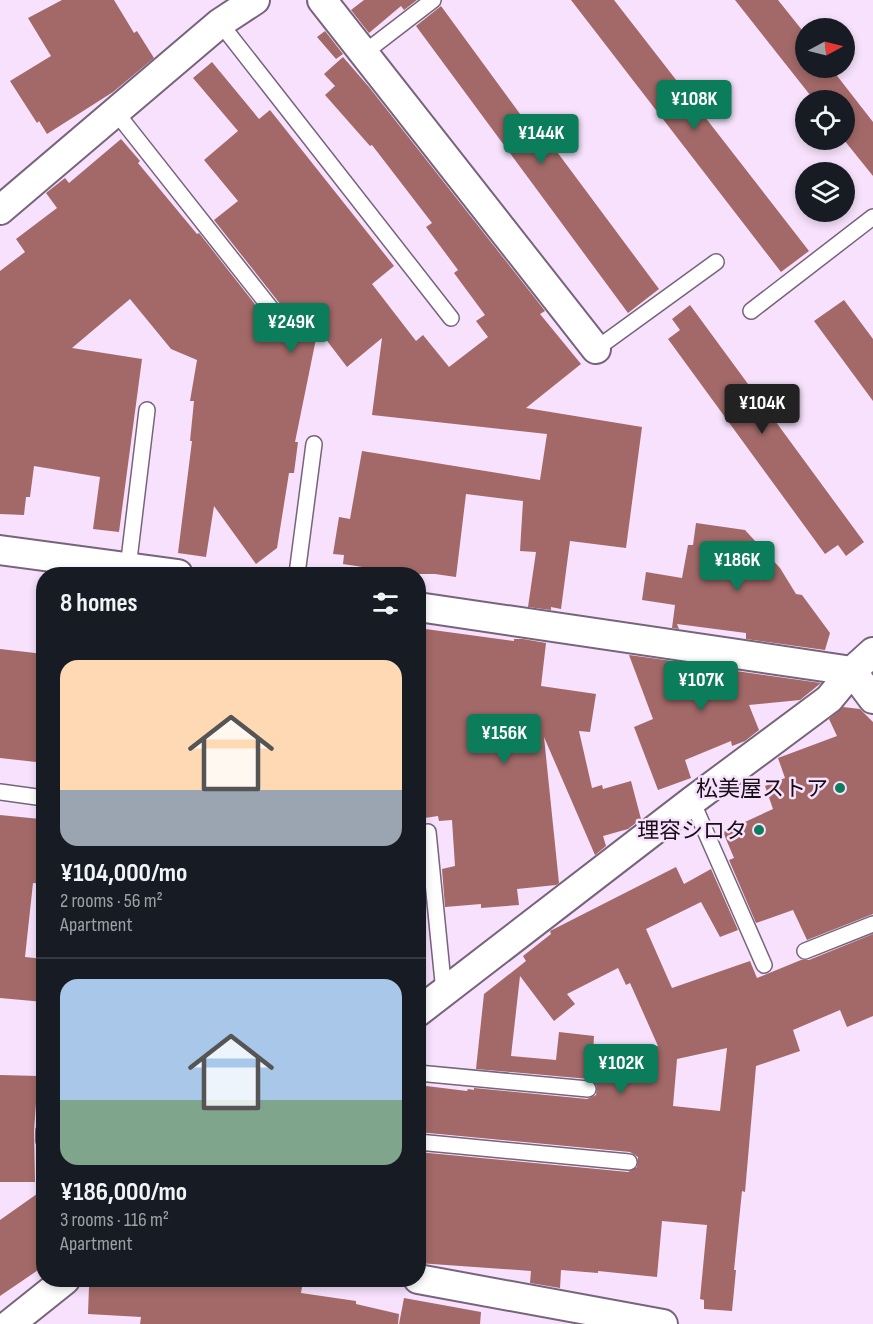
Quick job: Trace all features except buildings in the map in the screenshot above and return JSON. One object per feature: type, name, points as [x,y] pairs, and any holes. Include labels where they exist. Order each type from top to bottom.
[{"type":"street","points":[[0,210],[220,23],[255,0]]},
{"type":"street","points":[[322,0],[596,349]]},
{"type":"street","points":[[0,550],[121,567]]},
{"type":"street","points":[[426,609],[863,662]]},
{"type":"street","points":[[863,662],[873,699]]},
{"type":"street","points":[[426,1006],[692,801],[829,699],[863,662]]},
{"type":"street","points":[[426,1280],[663,1324]]},
{"type":"street","points":[[10,1324],[56,1287]]},
{"type":"lane","points":[[364,53],[433,0]]},
{"type":"lane","points":[[220,23],[451,318]]},
{"type":"lane","points":[[115,111],[280,320]]},
{"type":"lane","points":[[751,310],[873,217]]},
{"type":"lane","points":[[596,349],[716,262]]},
{"type":"lane","points":[[128,567],[147,410]]},
{"type":"lane","points":[[298,567],[314,444]]},
{"type":"lane","points":[[27,795],[36,789]]},
{"type":"lane","points":[[0,792],[36,797]]},
{"type":"lane","points":[[692,801],[764,965]]},
{"type":"lane","points":[[428,832],[444,992]]},
{"type":"lane","points":[[805,951],[873,924]]},
{"type":"lane","points":[[426,1074],[588,1089]]},
{"type":"lane","points":[[426,1143],[628,1162]]},
{"type":"place","name":"松美屋ストア","points":[[840,788]]},
{"type":"place","name":"理容シロタ","points":[[759,830]]}]
